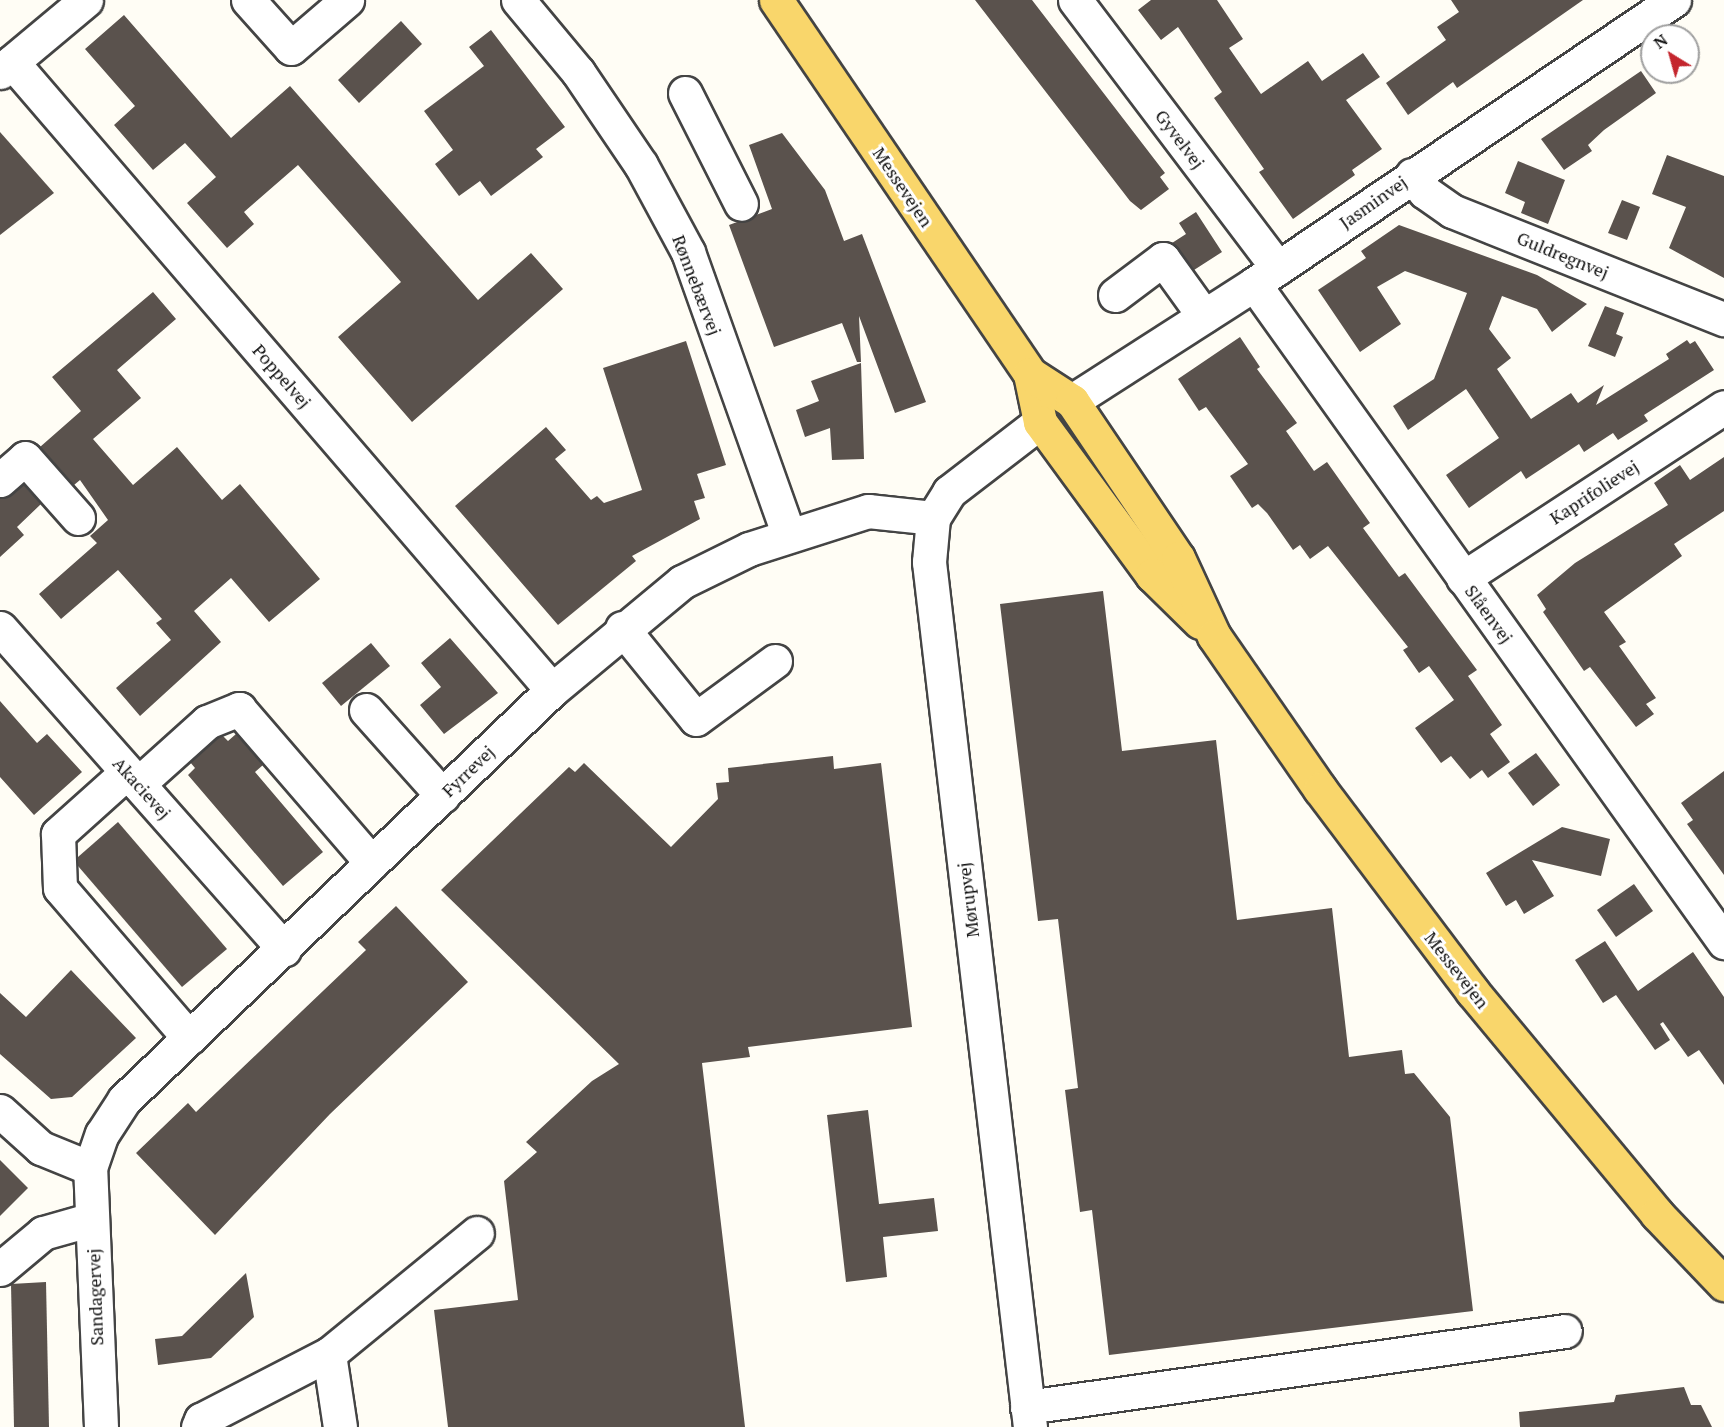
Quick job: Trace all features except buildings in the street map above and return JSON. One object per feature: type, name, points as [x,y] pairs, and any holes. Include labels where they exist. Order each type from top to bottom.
[{"type":"main road","name":"Messevejen","points":[[777,0],[1030,374],[1041,422],[1152,575],[1214,636]]},
{"type":"main road","name":"Messevejen","points":[[1030,374],[1072,401],[1178,558],[1214,636],[1320,789],[1472,991],[1657,1214],[1724,1284]]},
{"type":"main road","points":[[1041,422],[1072,401]]},
{"type":"street","points":[[4,66],[86,0]]},
{"type":"street","points":[[248,0],[291,48],[347,0]]},
{"type":"street","name":"Rønnebærvej","points":[[518,0],[578,72],[642,165],[688,252],[789,535]]},
{"type":"street","name":"Jasminvej","points":[[1072,401],[1266,276],[1412,175],[1674,0]]},
{"type":"street","name":"Gyvelvej","points":[[1084,3],[1266,276]]},
{"type":"street","name":"Poppelvej","points":[[4,66],[552,690]]},
{"type":"street","points":[[685,93],[741,204]]},
{"type":"street","name":"Guldregnvej","points":[[1412,175],[1425,192],[1452,211],[1724,319]]},
{"type":"street","points":[[1115,295],[1163,259],[1204,316]]},
{"type":"street","name":"Slåenvej","points":[[1266,276],[1463,578],[1724,942]]},
{"type":"street","name":"Kaprifolievej","points":[[1463,578],[1724,407]]},
{"type":"street","name":"Mørupvej","points":[[1028,1417],[929,562],[933,518],[949,492],[970,472],[1041,422]]},
{"type":"street","points":[[0,480],[25,458],[78,518]]},
{"type":"street","name":"Fyrrevej","points":[[90,1168],[102,1134],[124,1100],[552,690],[622,628],[682,582],[789,535],[868,511],[933,518]]},
{"type":"street","name":"Akacievej","points":[[0,628],[284,949]]},
{"type":"street","points":[[622,628],[696,719],[775,661]]},
{"type":"street","points":[[189,1038],[60,888],[58,834],[207,722],[239,709],[372,864]]},
{"type":"street","points":[[366,710],[443,796]]},
{"type":"street","points":[[0,1111],[41,1148],[90,1168]]},
{"type":"street","name":"Sandagervej","points":[[90,1168],[101,1427]]},
{"type":"street","points":[[0,1269],[43,1233],[92,1219]]},
{"type":"street","points":[[198,1427],[201,1420],[329,1354],[477,1233]]},
{"type":"street","points":[[1028,1417],[1565,1331]]},
{"type":"street","points":[[329,1354],[340,1427]]}]
